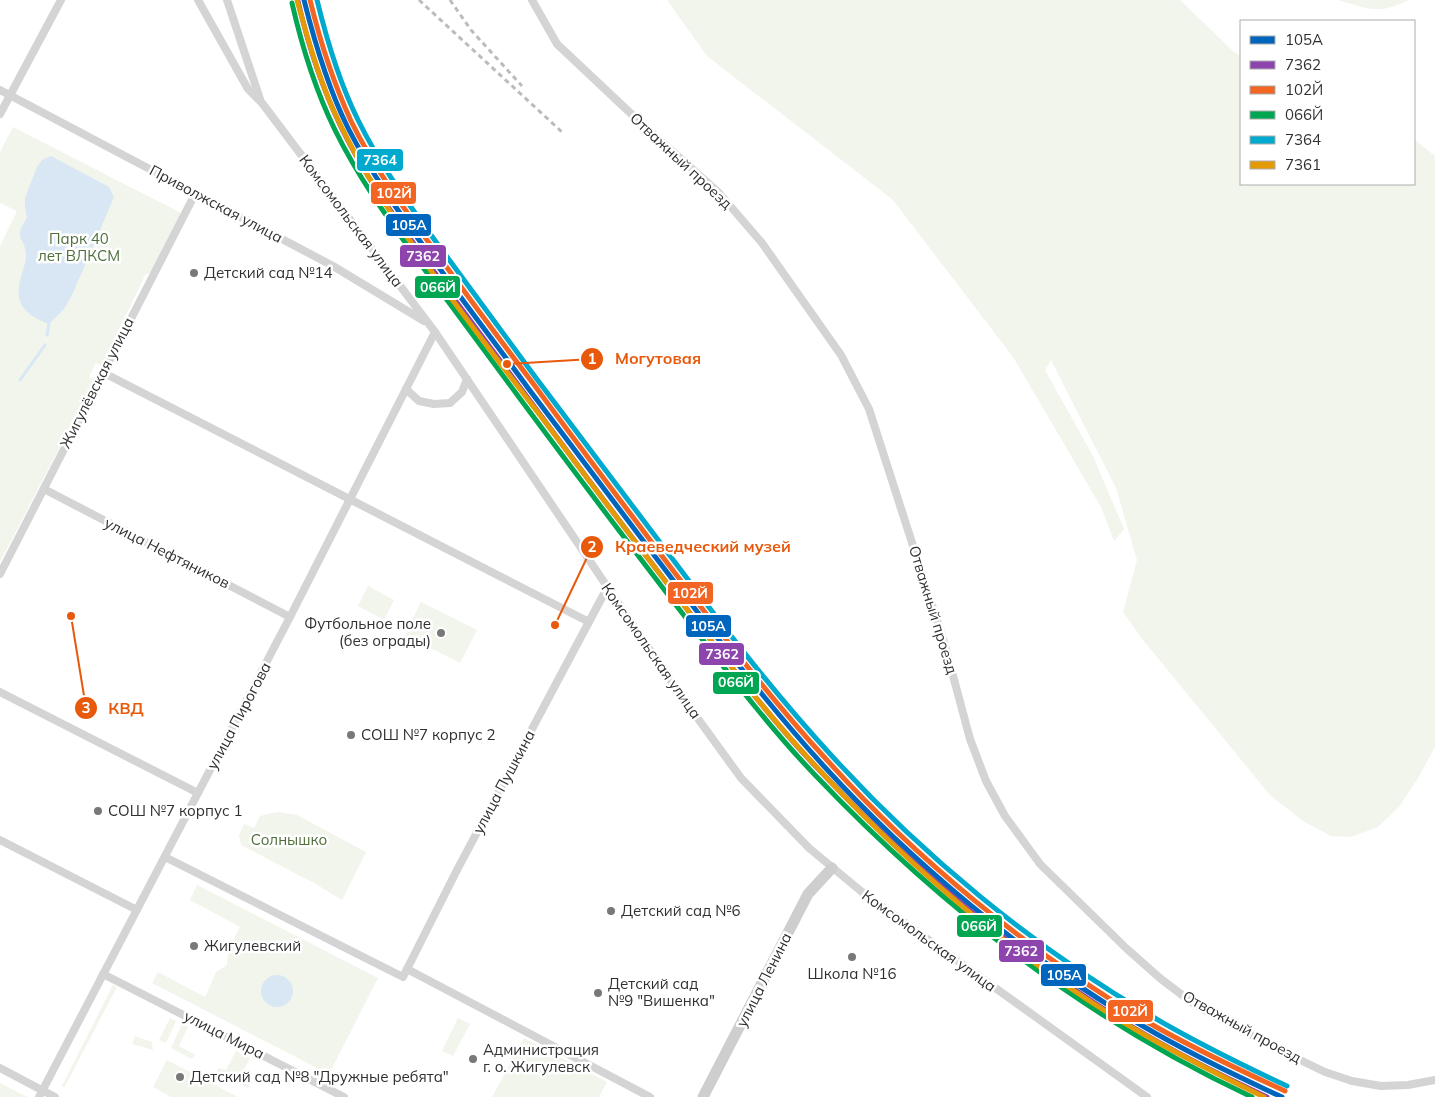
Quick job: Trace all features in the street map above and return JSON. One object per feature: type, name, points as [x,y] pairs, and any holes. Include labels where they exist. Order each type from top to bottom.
[{"type":"street","points":[[0,114],[61,0]]},
{"type":"street","points":[[198,0],[248,88],[262,103]]},
{"type":"street","points":[[227,0],[262,103]]},
{"type":"street","name":"Отважный проезд","points":[[532,0],[557,44],[719,193],[762,243],[841,355],[870,409],[944,642],[970,739],[986,781],[1005,816],[1040,864],[1127,949],[1161,979],[1194,1004],[1230,1024],[1303,1062],[1352,1081],[1381,1086],[1408,1085],[1435,1080]]},
{"type":"street","name":"Приволжская улица","points":[[0,90],[333,266],[428,324]]},
{"type":"street","name":"Комсомольская улица","points":[[262,103],[434,332],[675,687],[741,778],[809,848],[862,892],[965,968],[1147,1097]]},
{"type":"street","name":"Жигулёвская улица","points":[[0,574],[195,194]]},
{"type":"street","name":"улица Пирогова","points":[[41,1094],[351,499],[434,332]]},
{"type":"street","points":[[102,372],[589,622]]},
{"type":"street","points":[[406,389],[419,401],[434,404],[450,402],[462,392],[467,379]]},
{"type":"street","name":"улица Нефтяников","points":[[44,489],[290,617]]},
{"type":"street","name":"улица Пушкина","points":[[165,856],[403,978],[607,588]]},
{"type":"street","points":[[0,692],[198,793]]},
{"type":"street","points":[[0,840],[137,910]]},
{"type":"street","name":"улица Ленина","points":[[703,1097],[808,894],[832,868]]},
{"type":"street","points":[[407,969],[650,1097]]},
{"type":"street","name":"улица Мира","points":[[103,974],[342,1096]]},
{"type":"street","points":[[0,1068],[41,1094],[55,1097]]},
{"type":"green space","points":[[667,0],[1180,0],[1234,52],[1240,55],[1240,185],[1415,185],[1415,140],[1435,156],[1435,747],[1399,807],[1378,827],[1351,837],[1331,836],[1303,821],[1270,795],[1143,640],[1123,612],[1137,560],[1116,488],[1051,360],[1045,370],[1093,456],[1124,529],[1114,541],[1101,507],[1013,357],[893,200],[707,56]]},
{"type":"green space","points":[[1338,0],[1409,0],[1389,8],[1374,9]]},
{"type":"green space","name":"Парк 40 лет ВЛКСМ","points":[[13,127],[181,213],[151,272],[145,275],[102,366],[96,363],[89,377],[94,381],[0,562],[0,246],[17,211],[0,203],[0,152]]},
{"type":"green space","points":[[368,586],[394,600],[384,620],[358,606]]},
{"type":"green space","name":"Футбольное поле (без ограды)","points":[[421,602],[477,630],[460,663],[405,635]]},
{"type":"green space","name":"Солнышко","points":[[277,812],[297,815],[366,852],[342,900],[314,883],[241,845],[239,835],[244,824],[254,828],[260,816]]},
{"type":"green space","points":[[197,885],[378,978],[329,1074],[152,983],[158,972],[205,997],[216,972],[227,965],[228,950],[240,927],[190,900]]},
{"type":"green space","points":[[113,985],[117,987],[64,1088],[62,1086]]},
{"type":"green space","points":[[170,1018],[176,1021],[166,1043],[159,1040]]},
{"type":"green space","points":[[458,1018],[470,1024],[453,1056],[442,1051]]},
{"type":"green space","points":[[182,1024],[188,1027],[179,1046],[195,1055],[192,1059],[171,1048]]},
{"type":"green space","points":[[135,1036],[152,1042],[153,1050],[132,1044]]},
{"type":"green space","points":[[524,1038],[607,1082],[599,1097],[492,1097]]},
{"type":"green space","points":[[236,1051],[250,1058],[239,1079],[250,1085],[248,1088],[217,1071],[219,1068],[226,1070]]},
{"type":"green space","name":"Детский сад №8 \"Дружные ребята\"","points":[[167,1060],[238,1097],[171,1097],[153,1087]]},
{"type":"green space","points":[[0,1083],[27,1097],[0,1097]]},
{"type":"shaded area","points":[[51,156],[109,187],[114,197],[73,293],[64,309],[49,324],[24,309],[19,297],[19,290],[26,258],[25,248],[20,238],[20,230],[27,218],[25,198],[37,167],[42,160]]},
{"type":"shaded area","points":[[277,975],[283,976],[288,980],[292,985],[292,997],[288,1002],[283,1006],[277,1007],[271,1006],[266,1002],[262,997],[261,991],[262,985],[266,980],[271,976]]},
{"type":"waterway","points":[[47,335],[49,324]]},
{"type":"waterway","points":[[20,380],[45,345]]},
{"type":"railway","points":[[419,0],[563,133]]},
{"type":"railway","points":[[450,0],[471,30],[522,86]]},
{"type":"transit line","name":"7361","points":[[297,0],[317,67],[332,107],[354,152],[394,217],[422,259],[633,539],[727,662],[784,731],[876,828],[958,903],[1001,938],[1045,971],[1138,1031],[1264,1097]]},
{"type":"transit line","name":"105А","points":[[304,0],[323,66],[341,113],[366,161],[397,209],[454,289],[718,639],[758,690],[821,763],[856,800],[931,871],[971,906],[1055,969],[1158,1035],[1282,1097]]},
{"type":"transit line","name":"102Й","points":[[310,0],[318,31],[344,106],[369,154],[410,217],[665,560],[743,661],[826,759],[897,832],[936,867],[975,901],[1058,964],[1161,1030],[1196,1049],[1285,1091]]},
{"type":"transit line","name":"7364","points":[[317,0],[334,61],[351,106],[376,153],[396,184],[428,231],[536,378],[690,582],[748,658],[831,755],[902,828],[940,863],[1020,928],[1062,959],[1182,1034],[1287,1086]]},
{"type":"transit line","name":"7362","points":[[298,1],[306,34],[328,98],[369,178],[411,240],[643,552],[716,647],[785,732],[821,772],[893,843],[969,910],[1009,942],[1091,1001],[1150,1038],[1267,1097]]},
{"type":"transit line","name":"066Й","points":[[292,3],[300,36],[321,99],[344,147],[374,198],[419,262],[580,479],[728,673],[780,736],[864,825],[914,871],[1019,957],[1132,1033],[1191,1067],[1252,1097]]},
{"type":"place","name":"Детский сад №14","points":[[194,273]]},
{"type":"place","name":"Могутовая","points":[[507,364]]},
{"type":"place","name":"КВД","points":[[71,616]]},
{"type":"place","name":"Краеведческий музей","points":[[555,625]]},
{"type":"place","name":"Футбольное поле (без ограды)","points":[[441,633]]},
{"type":"place","name":"СОШ №7 корпус 2","points":[[351,735]]},
{"type":"place","name":"СОШ №7 корпус 1","points":[[98,811]]},
{"type":"place","name":"Детский сад №6","points":[[611,911]]},
{"type":"place","name":"Жигулевский","points":[[194,946]]},
{"type":"place","name":"Школа №16","points":[[852,957]]},
{"type":"place","name":"Детский сад №9 \"Вишенка\"","points":[[598,993]]},
{"type":"place","name":"Администрация г. о. Жигулевск","points":[[473,1059]]},
{"type":"place","name":"Детский сад №8 \"Дружные ребята\"","points":[[180,1077]]}]
